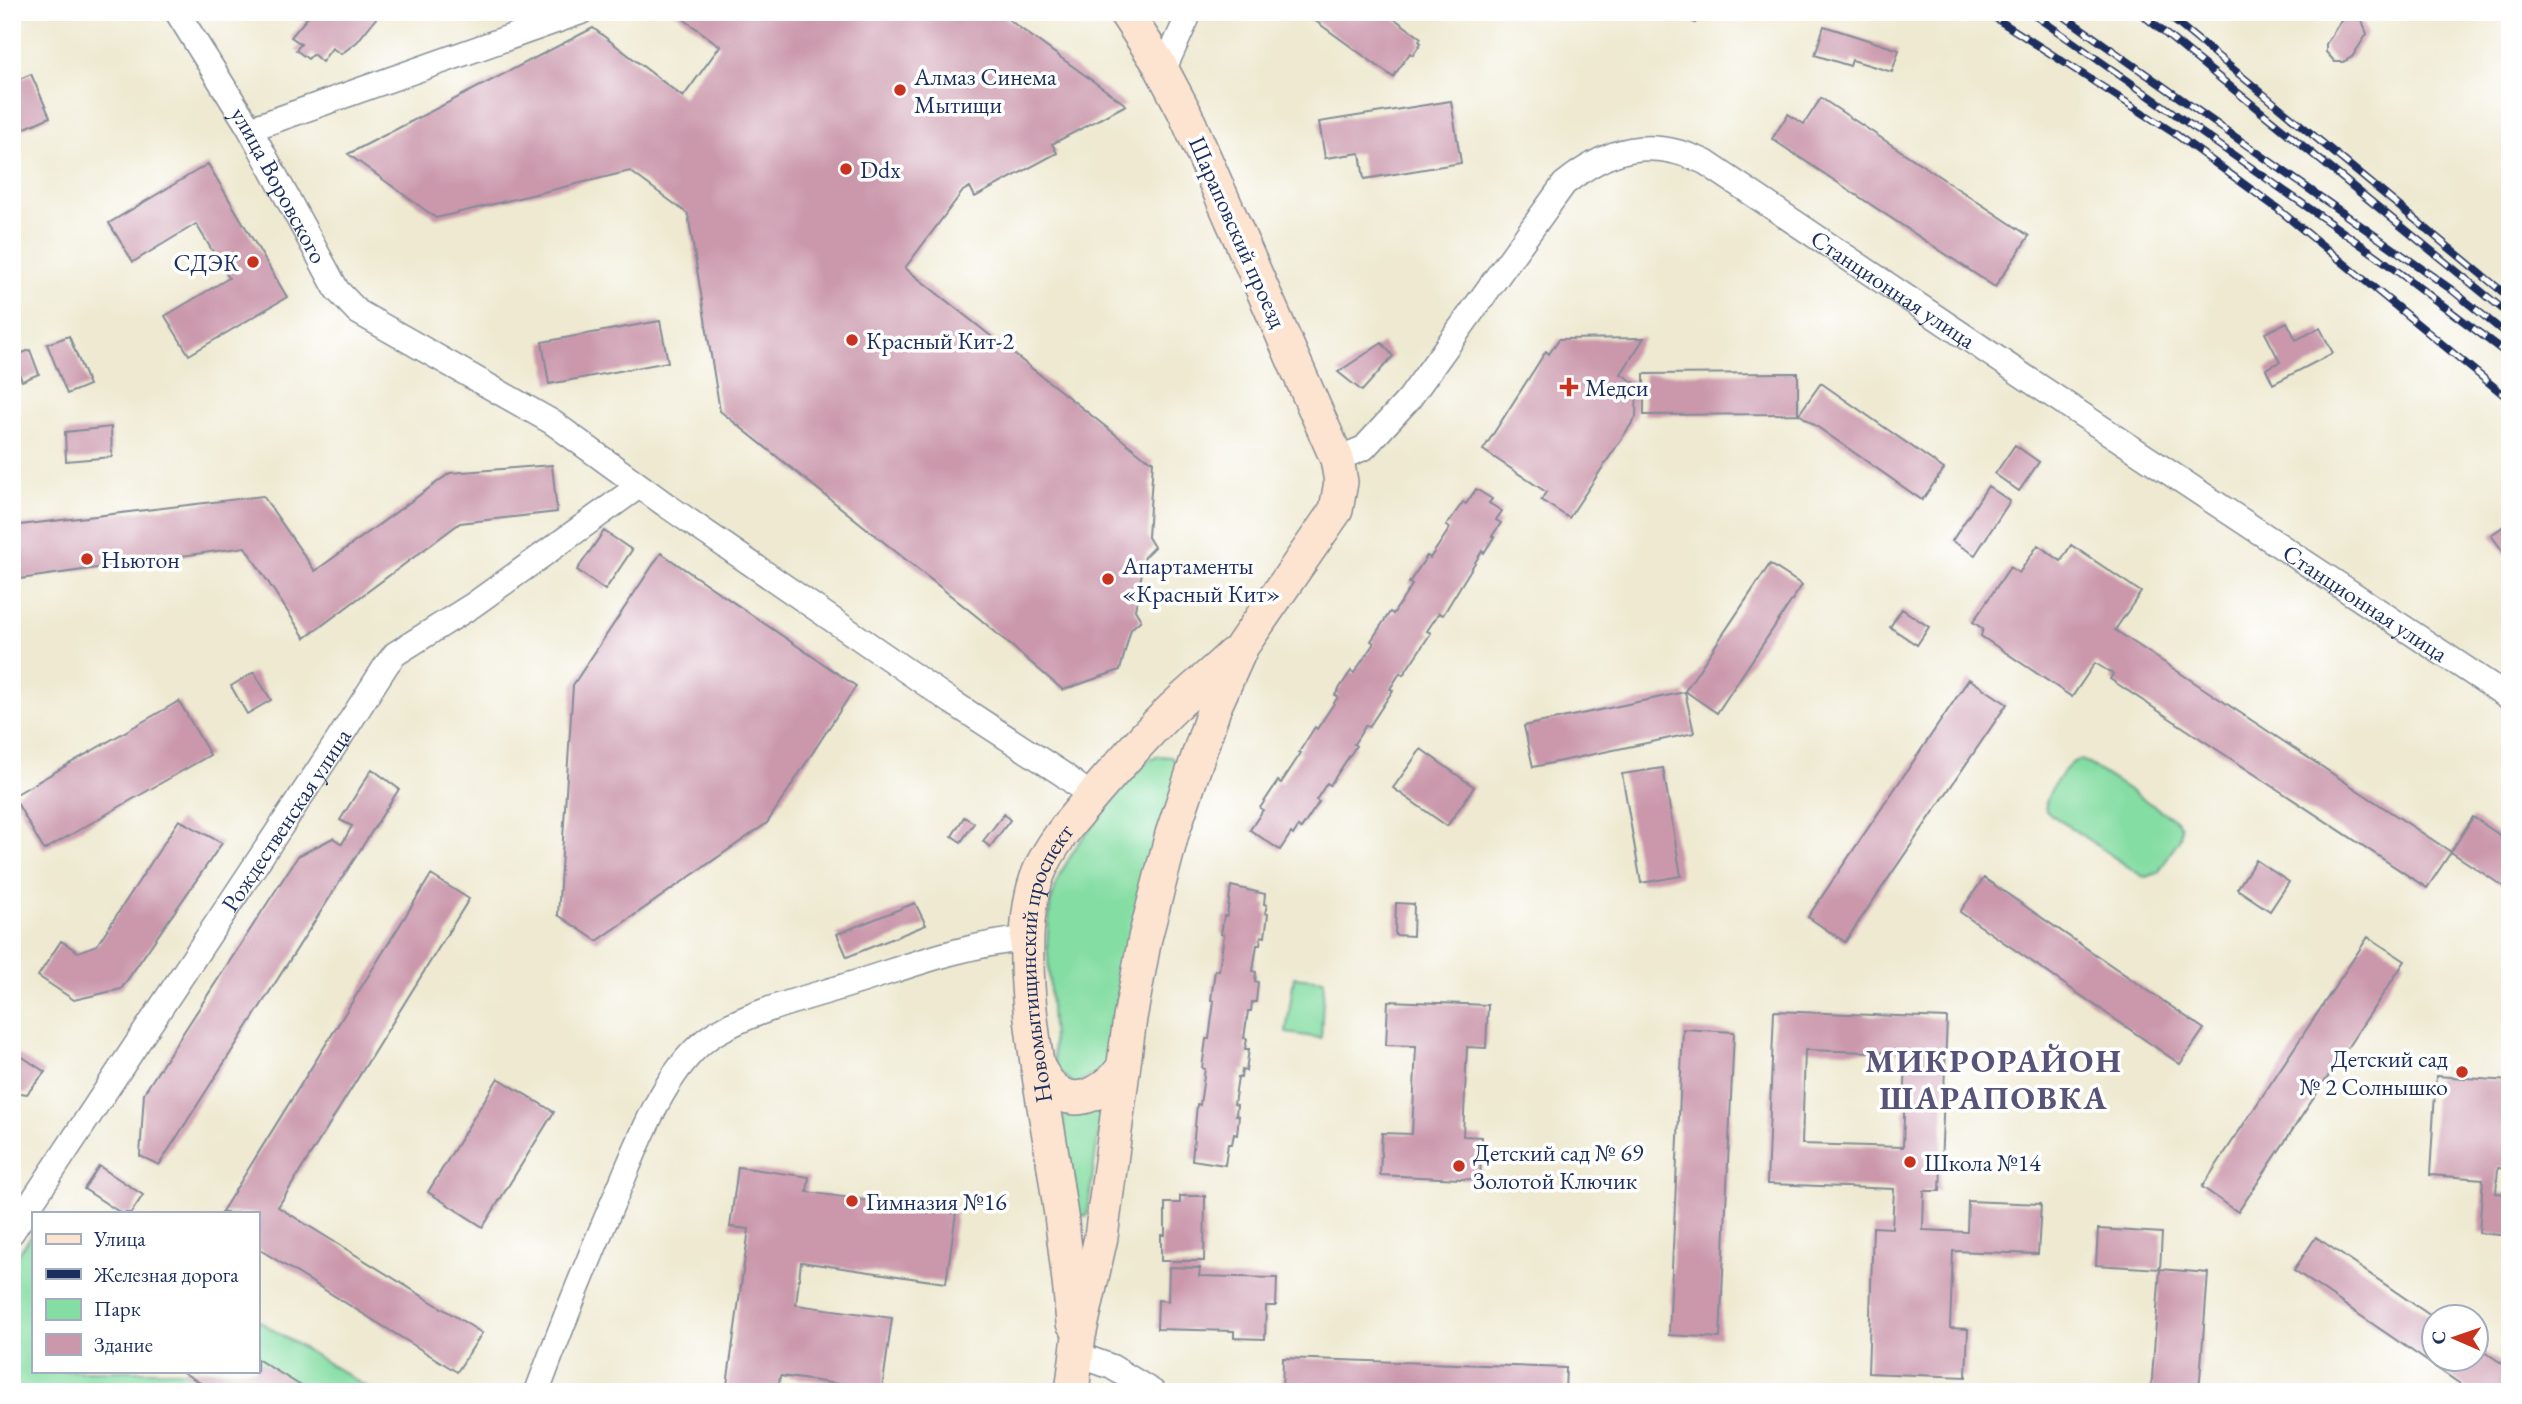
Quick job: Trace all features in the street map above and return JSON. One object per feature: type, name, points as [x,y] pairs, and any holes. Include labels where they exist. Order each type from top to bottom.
[{"type":"main road","name":"Шараповский проезд","points":[[1125,12],[1163,71],[1190,124],[1337,459]]},
{"type":"main road","name":"Новомытищинский проспект","points":[[1072,1392],[1076,1354],[1101,1237],[1123,1068],[1144,939],[1172,834],[1214,706],[1242,646],[1336,510],[1341,482],[1337,459]]},
{"type":"main road","name":"Новомытищинский проспект","points":[[1076,1354],[1065,1242],[1038,1067],[1029,984],[1027,915],[1040,870],[1059,837],[1130,753],[1184,697],[1242,646]]},
{"type":"main road","points":[[1130,753],[1153,743],[1165,744],[1178,749],[1186,756],[1192,771]]},
{"type":"main road","points":[[1038,1067],[1055,1091],[1070,1097],[1099,1093],[1116,1079],[1123,1068]]},
{"type":"street","name":"улица Воровского","points":[[177,12],[250,129],[337,290],[358,312],[552,422],[639,486],[952,702],[1064,775],[1092,797]]},
{"type":"street","points":[[250,129],[581,12]]},
{"type":"street","points":[[1163,71],[1190,12]]},
{"type":"street","name":"Станционная улица","points":[[1337,459],[1355,453],[1375,438],[1409,399],[1564,184],[1583,169],[1606,157],[1646,148],[1672,149],[1705,162],[2510,698]]},
{"type":"street","name":"Рождественская улица","points":[[12,1232],[395,654],[473,605],[639,486]]},
{"type":"street","points":[[537,1392],[595,1245],[655,1110],[671,1082],[697,1048],[714,1034],[748,1018],[961,948],[1027,939]]},
{"type":"street","points":[[1076,1354],[1112,1367],[1153,1392]]},
{"type":"green space","points":[[1159,756],[1171,757],[1179,765],[1115,1062],[1075,1085],[1056,1069],[1054,1059],[1047,941],[1050,904],[1060,874],[1079,842],[1147,761]]},
{"type":"green space","points":[[2078,760],[2084,761],[2177,821],[2181,827],[2180,838],[2158,873],[2142,876],[2046,811],[2048,798],[2056,782],[2067,767]]},
{"type":"green space","points":[[1294,977],[1324,980],[1321,1038],[1286,1033]]},
{"type":"green space","points":[[1061,1106],[1102,1107],[1087,1216],[1084,1217],[1078,1213]]},
{"type":"green space","points":[[32,1234],[32,1372],[259,1372],[259,1321],[375,1392],[12,1392],[12,1263]]},
{"type":"building","points":[[312,12],[381,12],[357,42],[341,54],[332,48],[322,62],[313,54],[308,59],[296,50],[301,44],[291,37]]},
{"type":"building","name":"Красный Кит-2","points":[[674,12],[998,12],[1126,105],[1052,144],[1057,153],[975,197],[970,187],[963,191],[905,268],[1144,457],[1153,461],[1148,537],[1154,547],[1145,556],[1135,610],[1141,620],[1131,629],[1120,670],[1063,690],[980,619],[720,411],[688,214],[630,171],[436,218],[348,154],[593,28],[683,97],[720,46]]},
{"type":"building","points":[[1303,12],[1385,12],[1421,38],[1421,43],[1413,55],[1410,53],[1393,77]]},
{"type":"building","points":[[1680,12],[1703,12],[1695,23]]},
{"type":"building","points":[[2348,17],[2362,21],[2367,34],[2352,57],[2343,62],[2335,62],[2326,52],[2326,44],[2340,22]]},
{"type":"building","points":[[1824,26],[1899,50],[1892,72],[1852,60],[1850,66],[1815,55]]},
{"type":"building","points":[[31,74],[50,117],[12,134],[12,82]]},
{"type":"building","points":[[1821,98],[2029,236],[1995,287],[1772,139],[1788,114],[1804,124]]},
{"type":"building","points":[[1451,101],[1461,163],[1364,179],[1360,153],[1325,158],[1319,122]]},
{"type":"building","points":[[208,164],[287,297],[189,355],[165,316],[229,278],[196,224],[133,262],[109,223]]},
{"type":"building","points":[[660,321],[668,362],[549,384],[542,342]]},
{"type":"building","points":[[2287,322],[2296,340],[2320,328],[2333,353],[2273,384],[2266,369],[2280,362],[2265,333]]},
{"type":"building","points":[[69,336],[89,385],[67,394],[47,344]]},
{"type":"building","points":[[1644,338],[1621,374],[1637,384],[1636,417],[1569,518],[1541,500],[1546,492],[1483,450],[1546,351],[1549,354],[1559,339]]},
{"type":"building","points":[[1382,343],[1393,356],[1362,391],[1338,372]]},
{"type":"building","points":[[30,350],[39,374],[22,381],[12,357]]},
{"type":"building","points":[[1798,373],[1798,414],[1644,415],[1644,374]]},
{"type":"building","points":[[1821,383],[1944,469],[1922,500],[1799,414]]},
{"type":"building","points":[[111,427],[112,457],[66,461],[65,432]]},
{"type":"building","points":[[2015,445],[2039,462],[2019,491],[1995,474]]},
{"type":"building","name":"Ньютон","points":[[552,465],[557,512],[460,523],[305,638],[245,547],[12,580],[12,526],[263,496],[315,571],[450,473]]},
{"type":"building","points":[[1988,486],[2010,501],[1975,555],[1952,541]]},
{"type":"building","points":[[1476,489],[1492,499],[1489,503],[1502,511],[1496,520],[1501,523],[1492,536],[1494,537],[1484,553],[1482,551],[1443,615],[1439,613],[1427,631],[1431,633],[1403,675],[1400,673],[1390,689],[1393,690],[1369,727],[1366,725],[1354,744],[1356,746],[1330,785],[1327,783],[1316,800],[1319,802],[1301,829],[1298,827],[1293,835],[1291,833],[1280,850],[1250,830],[1263,810],[1260,808],[1278,781],[1281,783],[1315,727],[1317,729],[1338,697],[1335,695],[1351,671],[1354,673],[1390,612],[1393,614],[1412,585],[1409,583],[1450,528],[1446,526]]},
{"type":"building","points":[[2510,522],[2510,561],[2491,535]]},
{"type":"building","points":[[604,531],[632,550],[605,590],[577,570]]},
{"type":"building","points":[[2038,545],[2061,561],[2071,545],[2141,592],[2115,630],[2451,852],[2427,888],[2110,679],[2113,674],[2095,663],[2072,697],[1981,636],[1983,629],[1973,622],[2010,567],[2019,573]]},
{"type":"building","points":[[661,553],[856,686],[767,823],[597,941],[558,915],[573,685]]},
{"type":"building","points":[[1770,564],[1802,585],[1717,713],[1685,691]]},
{"type":"building","points":[[1902,609],[1929,627],[1917,645],[1890,627]]},
{"type":"building","points":[[254,672],[271,700],[247,714],[231,686]]},
{"type":"building","points":[[1969,679],[2007,704],[1845,942],[1808,917]]},
{"type":"building","points":[[1685,692],[1694,733],[1533,767],[1524,726]]},
{"type":"building","points":[[179,701],[210,755],[44,850],[13,796]]},
{"type":"building","points":[[1421,749],[1474,787],[1447,826],[1393,788]]},
{"type":"building","points":[[1663,768],[1681,876],[1641,883],[1622,774]]},
{"type":"building","points":[[372,769],[399,789],[159,1165],[140,1156],[144,1093],[298,856],[333,838],[342,844],[352,826],[340,820]]},
{"type":"building","points":[[1004,814],[1010,820],[990,847],[983,841]]},
{"type":"building","points":[[964,817],[974,823],[961,842],[952,836]]},
{"type":"building","points":[[2473,817],[2510,842],[2510,891],[2451,852]]},
{"type":"building","points":[[179,820],[222,843],[121,989],[74,1000],[38,976],[61,941],[78,952],[97,945]]},
{"type":"building","points":[[2256,860],[2289,882],[2270,911],[2237,889]]},
{"type":"building","points":[[431,875],[469,899],[278,1207],[482,1333],[457,1372],[259,1249],[259,1212],[222,1212]]},
{"type":"building","points":[[1984,878],[2204,1029],[2180,1064],[1960,912]]},
{"type":"building","points":[[1231,886],[1265,894],[1265,913],[1268,914],[1265,937],[1261,936],[1260,945],[1257,945],[1253,971],[1256,972],[1255,981],[1258,982],[1256,1002],[1252,1002],[1251,1011],[1248,1011],[1244,1038],[1247,1039],[1245,1049],[1249,1049],[1246,1071],[1242,1070],[1241,1078],[1238,1077],[1234,1104],[1237,1105],[1236,1115],[1239,1116],[1237,1135],[1234,1134],[1232,1144],[1228,1144],[1225,1165],[1192,1160],[1197,1104],[1200,1105],[1205,1069],[1202,1068],[1214,1001],[1211,1000],[1215,970],[1219,971],[1224,935],[1221,934],[1224,916],[1227,916]]},
{"type":"building","points":[[915,903],[926,925],[847,957],[837,934]]},
{"type":"building","points":[[1396,903],[1414,904],[1413,936],[1395,935]]},
{"type":"building","points":[[2368,937],[2405,961],[2238,1212],[2202,1187]]},
{"type":"building","points":[[1388,1001],[1488,1005],[1486,1048],[1467,1047],[1463,1136],[1482,1137],[1480,1180],[1380,1175],[1382,1133],[1412,1134],[1416,1046],[1386,1045]]},
{"type":"building","points":[[1774,1011],[1947,1018],[1940,1191],[1924,1191],[1923,1230],[1967,1232],[1968,1201],[2041,1204],[2038,1254],[1953,1251],[1950,1328],[1968,1329],[1966,1377],[1868,1373],[1873,1227],[1892,1228],[1894,1189],[1767,1184]],"holes":[[[1805,1050],[1906,1053],[1903,1147],[1802,1144]]]},
{"type":"building","points":[[1683,1029],[1734,1032],[1720,1338],[1669,1335]]},
{"type":"building","points":[[12,1050],[45,1072],[27,1094],[12,1092]]},
{"type":"building","points":[[2436,1076],[2510,1081],[2510,1169],[2498,1168],[2496,1193],[2510,1194],[2510,1236],[2479,1233],[2483,1179],[2430,1175]]},
{"type":"building","points":[[498,1078],[554,1112],[483,1227],[428,1192]]},
{"type":"building","points":[[99,1166],[143,1195],[132,1212],[119,1212],[84,1189]]},
{"type":"building","points":[[738,1167],[809,1177],[807,1192],[956,1213],[946,1283],[801,1262],[796,1305],[892,1318],[882,1390],[780,1376],[778,1392],[726,1392],[749,1229],[730,1227]]},
{"type":"building","points":[[1180,1196],[1205,1196],[1204,1261],[1161,1261],[1161,1235],[1165,1235],[1165,1203],[1180,1203]]},
{"type":"building","points":[[2098,1229],[2162,1233],[2160,1269],[2096,1265]]},
{"type":"building","points":[[2316,1237],[2420,1308],[2420,1356],[2294,1270]]},
{"type":"building","points":[[1169,1267],[1200,1268],[1199,1276],[1277,1278],[1276,1306],[1266,1306],[1265,1339],[1234,1338],[1234,1331],[1157,1329],[1158,1300],[1168,1301]]},
{"type":"building","points":[[2160,1269],[2208,1273],[2199,1392],[2151,1392]]},
{"type":"building","points":[[2490,1355],[2510,1369],[2510,1392],[2472,1392],[2443,1372],[2490,1372]]},
{"type":"building","points":[[1283,1358],[1566,1368],[1565,1392],[1282,1392]]},
{"type":"building","points":[[259,1360],[311,1392],[215,1392],[183,1372],[259,1372]]},
{"type":"railway","points":[[1986,12],[2174,133],[2278,209],[2510,400]]},
{"type":"railway","points":[[2030,12],[2377,256],[2510,356]]},
{"type":"railway","points":[[2058,12],[2452,290],[2510,337]]},
{"type":"railway","points":[[2139,12],[2510,315]]},
{"type":"railway","points":[[2164,12],[2510,298]]},
{"type":"place","name":"Алмаз Синема Мытищи","points":[[900,90]]},
{"type":"place","name":"Ddx","points":[[846,169]]},
{"type":"place","name":"СДЭК","points":[[253,262]]},
{"type":"place","name":"Красный Кит-2","points":[[852,340]]},
{"type":"place","name":"Медси","points":[[1569,387]]},
{"type":"place","name":"Ньютон","points":[[87,559]]},
{"type":"place","name":"Апартаменты «Красный Кит»","points":[[1108,579]]},
{"type":"place","name":"Детский сад № 2 Солнышко","points":[[2462,1072]]},
{"type":"place","name":"Школа №14","points":[[1910,1162]]},
{"type":"place","name":"Детский сад № 69 Золотой Ключик","points":[[1459,1166]]},
{"type":"place","name":"Гимназия №16","points":[[852,1201]]},
{"type":"district","name":"МИКРОРАЙОН ШАРАПОВКА","points":[[1994,1080]]}]
